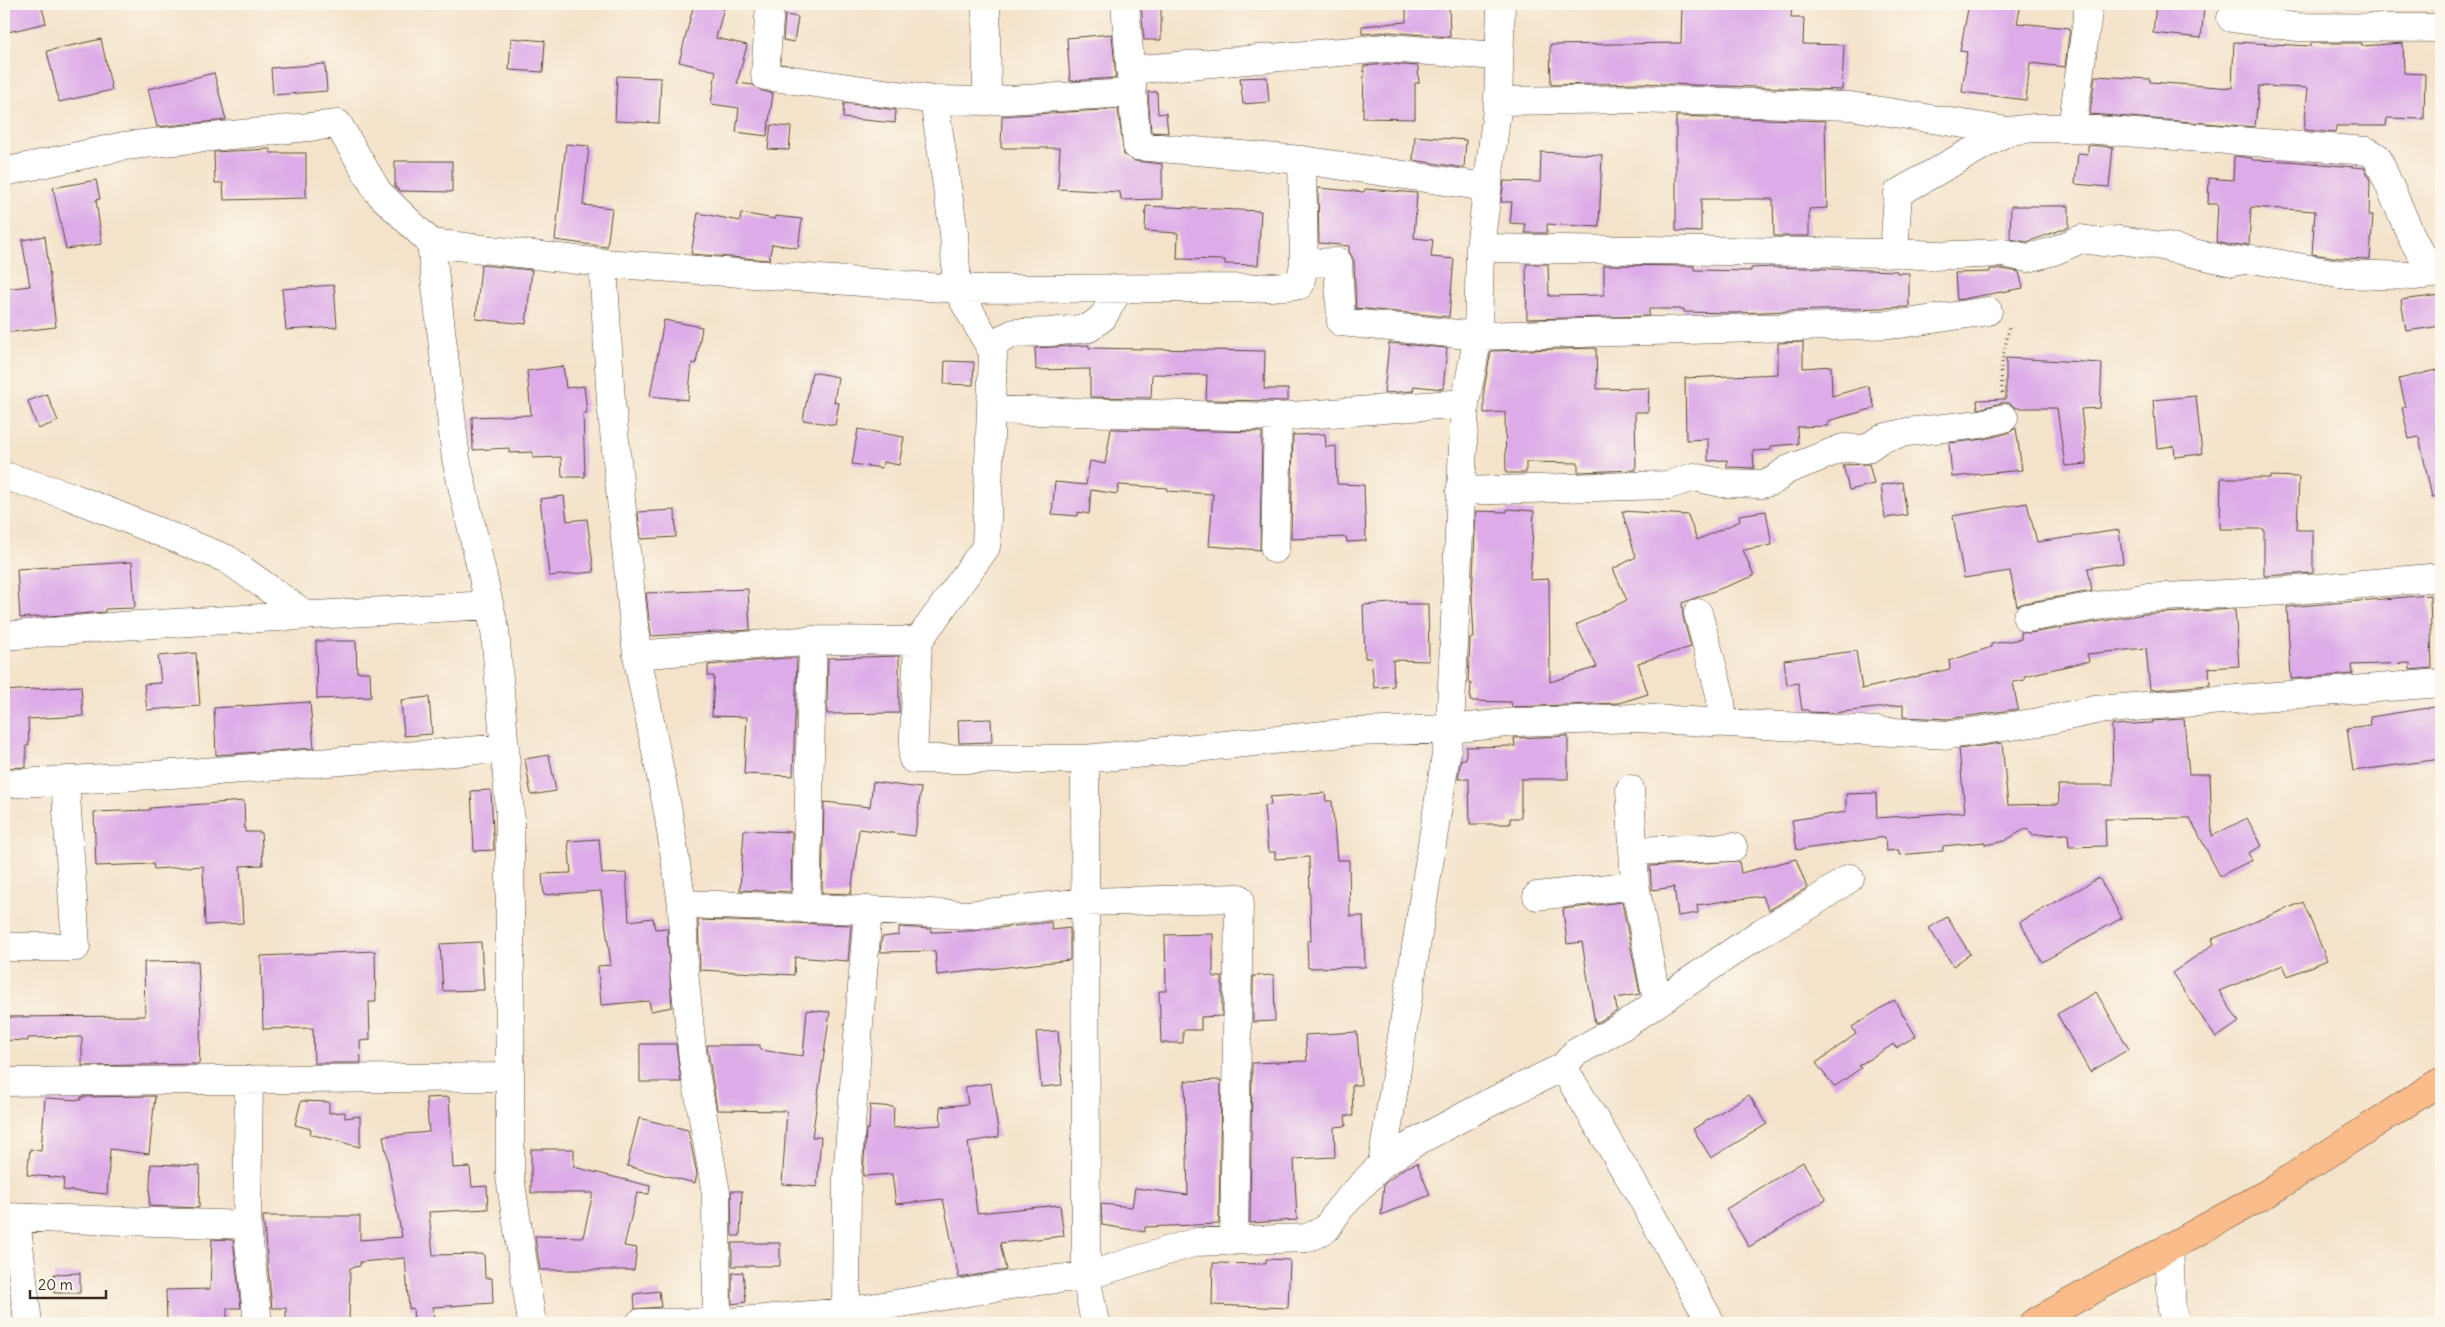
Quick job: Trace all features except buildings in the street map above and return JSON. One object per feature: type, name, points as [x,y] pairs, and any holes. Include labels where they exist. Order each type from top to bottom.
[{"type":"highway","points":[[2033,1323],[2266,1194],[2441,1081]]},
{"type":"street","points":[[770,4],[765,76],[934,100],[987,101],[1387,48],[1498,56]]},
{"type":"street","points":[[986,4],[987,101]]},
{"type":"street","points":[[1125,4],[1137,146],[1302,160],[1486,187]]},
{"type":"street","points":[[1382,1164],[1450,730],[1465,403],[1478,336],[1480,248],[1498,101],[1501,4]]},
{"type":"street","points":[[2072,128],[2089,4]]},
{"type":"street","points":[[2231,18],[2296,27],[2441,28]]},
{"type":"street","points":[[1498,101],[1636,99],[1850,106],[2008,131],[2034,128],[2072,128],[2367,151],[2377,157],[2413,240],[2424,258],[2441,268]]},
{"type":"street","points":[[934,100],[954,233],[957,289],[993,352],[986,548],[918,641],[913,759],[1085,759],[1354,732],[1450,730],[1516,722],[1626,718],[1722,721],[1949,735],[2039,722],[2095,710],[2441,684]]},
{"type":"street","points":[[4,172],[124,146],[338,124],[378,192],[431,243],[602,263],[957,289],[1254,288],[1300,285],[1304,263],[1302,160]]},
{"type":"street","points":[[1894,253],[1898,193],[2008,131]]},
{"type":"street","points":[[1480,248],[1940,255],[2003,253],[2028,258],[2054,251],[2081,239],[2102,242],[2120,240],[2162,246],[2233,262],[2252,259],[2338,274],[2414,276],[2441,273]]},
{"type":"street","points":[[431,243],[456,459],[495,630],[510,814],[510,1177],[532,1323]]},
{"type":"street","points":[[1304,263],[1338,262],[1341,322],[1478,336],[1900,324],[1988,311]]},
{"type":"street","points":[[602,263],[610,402],[637,655],[668,812],[682,904],[684,970],[693,1060],[716,1193],[704,1323]]},
{"type":"street","points":[[989,345],[1014,332],[1050,332],[1089,328],[1102,317],[1119,288]]},
{"type":"street","points":[[991,410],[1278,417],[1465,403]]},
{"type":"street","points":[[1275,549],[1278,417]]},
{"type":"street","points":[[1460,491],[1668,485],[1694,477],[1722,482],[1762,484],[1773,481],[1787,470],[1843,448],[1866,449],[1882,438],[1907,432],[1981,424],[2004,418]]},
{"type":"street","points":[[8,477],[67,495],[227,559],[306,615]]},
{"type":"street","points":[[2027,618],[2143,598],[2285,591],[2441,577]]},
{"type":"street","points":[[4,636],[121,626],[489,605]]},
{"type":"street","points":[[1698,613],[1720,694],[1722,721]]},
{"type":"street","points":[[637,655],[813,640],[918,641]]},
{"type":"street","points":[[806,908],[813,640]]},
{"type":"street","points":[[4,784],[204,772],[505,748]]},
{"type":"street","points":[[1085,759],[1086,1276],[1095,1323]]},
{"type":"street","points":[[4,947],[76,947],[65,780]]},
{"type":"street","points":[[1630,789],[1636,885],[1658,1001]]},
{"type":"street","points":[[1633,851],[1733,847]]},
{"type":"street","points":[[640,1323],[704,1323],[846,1312],[1029,1282],[1086,1276],[1196,1242],[1307,1238],[1326,1229],[1340,1208],[1382,1164],[1416,1142],[1487,1104],[1563,1067],[1575,1053],[1623,1026],[1658,1001],[1850,878]]},
{"type":"street","points":[[1537,896],[1636,885]]},
{"type":"street","points":[[682,904],[969,915],[1086,902],[1239,898],[1234,1241]]},
{"type":"street","points":[[846,1312],[847,1176],[868,910]]},
{"type":"street","points":[[1563,1067],[1643,1200],[1711,1323]]},
{"type":"street","points":[[4,1082],[510,1077]]},
{"type":"street","points":[[249,1080],[247,1225],[258,1323]]},
{"type":"street","points":[[28,1323],[10,1218],[247,1225]]},
{"type":"street","points":[[2170,1247],[2172,1311],[2176,1323]]},
{"type":"path","points":[[1988,311],[2009,326],[2001,367],[2004,418]]}]
